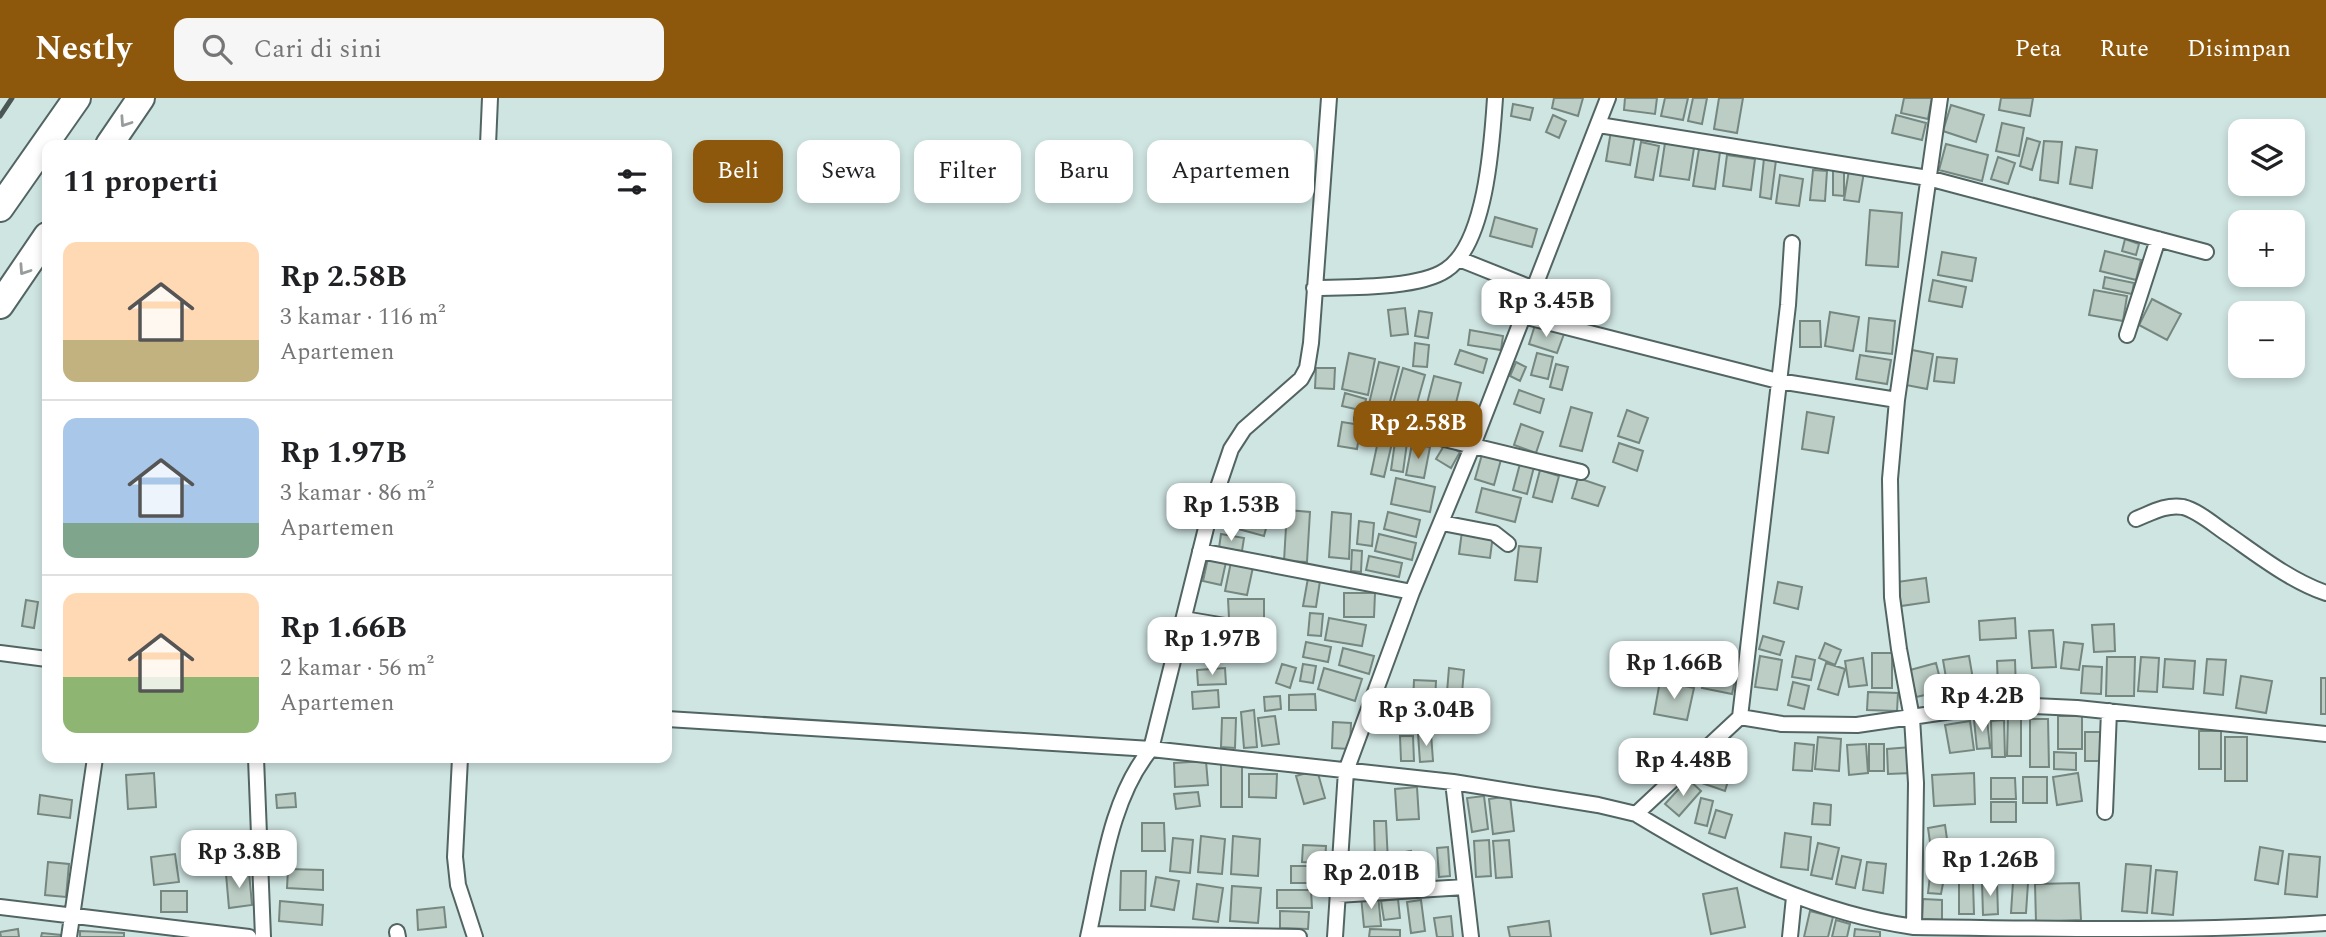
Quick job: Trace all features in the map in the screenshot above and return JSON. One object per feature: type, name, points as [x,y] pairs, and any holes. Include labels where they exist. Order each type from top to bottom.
[{"type":"highway","points":[[48,140],[77,98]]},
{"type":"highway","points":[[112,140],[141,98]]},
{"type":"highway","points":[[0,208],[42,148]]},
{"type":"highway","points":[[0,305],[42,243]]},
{"type":"street","points":[[488,140],[490,98]]},
{"type":"street","points":[[1299,937],[1088,936],[1117,808],[1129,780],[1151,748],[1211,508],[1231,449],[1244,429],[1285,395],[1301,379],[1307,368],[1329,98]]},
{"type":"street","points":[[1314,288],[1421,280],[1445,271],[1460,259],[1474,228],[1486,185],[1495,98]]},
{"type":"street","points":[[1335,937],[1346,771],[1412,592],[1473,445],[1608,98]]},
{"type":"street","points":[[1914,927],[1916,783],[1912,718],[1892,597],[1890,478],[1897,400],[1940,98]]},
{"type":"street","points":[[1599,125],[1928,178],[2206,251]]},
{"type":"street","points":[[2127,335],[2158,239]]},
{"type":"street","points":[[1636,814],[1740,717],[1793,243]]},
{"type":"street","points":[[1460,259],[1534,289]]},
{"type":"street","points":[[1523,316],[1778,382],[1897,400]]},
{"type":"street","points":[[1362,419],[1581,472]]},
{"type":"street","points":[[2136,519],[2160,509],[2184,508],[2207,519],[2266,561],[2312,588],[2326,593]]},
{"type":"street","points":[[1442,523],[1494,533],[1508,544]]},
{"type":"street","points":[[1200,551],[1412,592]]},
{"type":"street","points":[[1184,619],[1255,631]]},
{"type":"street","points":[[0,653],[42,658]]},
{"type":"street","points":[[1740,717],[1782,724],[1857,725],[1996,706],[2045,706],[2326,734]]},
{"type":"street","points":[[2105,812],[2109,711]]},
{"type":"street","points":[[672,719],[1151,748],[1453,782],[1598,805],[1636,814],[1685,844],[1794,897],[1898,931],[1914,927],[2027,933],[2235,929],[2326,923]]},
{"type":"street","points":[[69,937],[94,763]]},
{"type":"street","points":[[256,763],[263,937]]},
{"type":"street","points":[[460,763],[455,857],[458,885],[475,937]]},
{"type":"street","points":[[1453,782],[1471,937]]},
{"type":"street","points":[[1337,895],[1465,887]]},
{"type":"street","points":[[1790,937],[1794,897]]},
{"type":"street","points":[[0,907],[249,937]]},
{"type":"building","points":[[1554,98],[1583,98],[1578,116],[1552,108]]},
{"type":"building","points":[[1625,98],[1657,98],[1655,114],[1624,110]]},
{"type":"building","points":[[1665,98],[1688,98],[1683,120],[1661,116]]},
{"type":"building","points":[[1693,98],[1707,98],[1702,124],[1688,121]]},
{"type":"building","points":[[1719,98],[1743,98],[1737,133],[1714,129]]},
{"type":"building","points":[[1904,98],[1932,98],[1928,119],[1901,113]]},
{"type":"building","points":[[2001,98],[2033,98],[2030,116],[1999,110]]},
{"type":"building","points":[[1513,104],[1533,108],[1530,120],[1511,116]]},
{"type":"building","points":[[1951,105],[1984,115],[1976,142],[1943,131]]},
{"type":"building","points":[[1553,115],[1566,121],[1559,138],[1546,132]]},
{"type":"building","points":[[1896,115],[1926,123],[1922,140],[1892,133]]},
{"type":"building","points":[[2002,123],[2024,128],[2019,156],[1996,151]]},
{"type":"building","points":[[1611,131],[1635,135],[1630,165],[1606,161]]},
{"type":"building","points":[[2027,138],[2040,142],[2032,170],[2020,166]]},
{"type":"building","points":[[2044,141],[2062,142],[2058,183],[2040,180]]},
{"type":"building","points":[[1641,142],[1659,146],[1653,180],[1635,177]]},
{"type":"building","points":[[1665,143],[1694,148],[1689,180],[1660,176]]},
{"type":"building","points":[[1946,144],[1988,155],[1982,181],[1939,170]]},
{"type":"building","points":[[2076,147],[2097,150],[2092,188],[2070,184]]},
{"type":"building","points":[[1699,149],[1720,152],[1715,189],[1693,186]]},
{"type":"building","points":[[1727,155],[1755,159],[1751,190],[1723,186]]},
{"type":"building","points":[[1998,157],[2015,163],[2008,184],[1991,179]]},
{"type":"building","points":[[1764,158],[1776,160],[1771,199],[1760,197]]},
{"type":"building","points":[[1813,170],[1827,171],[1825,201],[1810,200]]},
{"type":"building","points":[[1833,170],[1844,170],[1844,196],[1833,195]]},
{"type":"building","points":[[1849,170],[1864,172],[1859,202],[1844,200]]},
{"type":"building","points":[[1780,175],[1803,179],[1799,206],[1776,203]]},
{"type":"building","points":[[1870,210],[1902,213],[1898,267],[1866,265]]},
{"type":"building","points":[[1495,217],[1537,229],[1532,247],[1490,236]]},
{"type":"building","points":[[2125,239],[2139,244],[2136,255],[2122,251]]},
{"type":"building","points":[[2105,251],[2141,260],[2136,280],[2100,271]]},
{"type":"building","points":[[1942,252],[1976,258],[1972,281],[1938,275]]},
{"type":"building","points":[[2105,277],[2134,283],[2132,294],[2103,288]]},
{"type":"building","points":[[1933,280],[1966,287],[1962,307],[1929,301]]},
{"type":"building","points":[[2094,290],[2127,296],[2123,321],[2089,315]]},
{"type":"building","points":[[2152,299],[2181,314],[2167,340],[2139,325]]},
{"type":"building","points":[[1405,308],[1408,334],[1391,336],[1388,310]]},
{"type":"building","points":[[1419,311],[1432,313],[1428,338],[1415,336]]},
{"type":"building","points":[[1830,312],[1859,317],[1853,351],[1825,346]]},
{"type":"building","points":[[1869,318],[1895,321],[1892,354],[1866,351]]},
{"type":"building","points":[[1800,321],[1820,321],[1821,347],[1800,347]]},
{"type":"building","points":[[1535,325],[1564,334],[1557,353],[1529,344]]},
{"type":"building","points":[[1470,330],[1503,336],[1501,350],[1468,345]]},
{"type":"building","points":[[1415,343],[1429,345],[1427,367],[1413,366]]},
{"type":"building","points":[[1460,350],[1487,359],[1483,373],[1455,364]]},
{"type":"building","points":[[1912,350],[1933,354],[1927,389],[1906,385]]},
{"type":"building","points":[[1349,353],[1375,359],[1368,395],[1342,389]]},
{"type":"building","points":[[1537,353],[1553,357],[1548,379],[1531,375]]},
{"type":"building","points":[[1860,355],[1891,360],[1887,384],[1856,379]]},
{"type":"building","points":[[1937,357],[1957,359],[1954,383],[1934,381]]},
{"type":"building","points":[[1379,362],[1399,367],[1387,413],[1368,408]]},
{"type":"building","points":[[1516,362],[1526,367],[1520,381],[1510,376]]},
{"type":"building","points":[[1556,364],[1568,367],[1562,390],[1550,387]]},
{"type":"building","points":[[1316,368],[1335,368],[1334,389],[1315,388]]},
{"type":"building","points":[[1403,368],[1425,375],[1414,414],[1392,408]]},
{"type":"building","points":[[1434,376],[1461,383],[1450,427],[1423,419]]},
{"type":"building","points":[[1519,390],[1544,399],[1540,413],[1514,404]]},
{"type":"building","points":[[1345,393],[1366,399],[1364,411],[1342,406]]},
{"type":"building","points":[[1571,407],[1592,413],[1582,451],[1560,446]]},
{"type":"building","points":[[1627,410],[1648,418],[1639,443],[1618,436]]},
{"type":"building","points":[[1807,412],[1834,417],[1828,453],[1802,449]]},
{"type":"building","points":[[1342,422],[1361,425],[1357,449],[1338,446]]},
{"type":"building","points":[[1521,424],[1543,432],[1536,453],[1514,445]]},
{"type":"building","points":[[1378,441],[1392,443],[1384,477],[1371,474]]},
{"type":"building","points":[[1395,442],[1407,443],[1403,472],[1391,470]]},
{"type":"building","points":[[1619,443],[1643,451],[1637,471],[1613,462]]},
{"type":"building","points":[[1412,444],[1430,447],[1424,478],[1406,475]]},
{"type":"building","points":[[1445,444],[1460,452],[1451,468],[1436,459]]},
{"type":"building","points":[[1483,451],[1502,456],[1494,485],[1475,479]]},
{"type":"building","points":[[1521,460],[1535,463],[1527,494],[1513,490]]},
{"type":"building","points":[[1540,470],[1559,476],[1552,502],[1533,497]]},
{"type":"building","points":[[1396,478],[1435,487],[1430,512],[1391,504]]},
{"type":"building","points":[[1578,478],[1605,487],[1598,506],[1572,498]]},
{"type":"building","points":[[1482,488],[1521,498],[1515,522],[1476,512]]},
{"type":"building","points":[[1236,509],[1269,517],[1264,536],[1231,527]]},
{"type":"building","points":[[1287,510],[1310,512],[1307,562],[1284,561]]},
{"type":"building","points":[[1332,512],[1351,514],[1349,559],[1329,557]]},
{"type":"building","points":[[1388,512],[1420,520],[1416,537],[1384,529]]},
{"type":"building","points":[[1359,521],[1374,523],[1372,546],[1357,544]]},
{"type":"building","points":[[1462,531],[1493,535],[1490,558],[1459,554]]},
{"type":"building","points":[[1221,534],[1244,538],[1242,551],[1219,548]]},
{"type":"building","points":[[1379,534],[1416,543],[1412,560],[1375,551]]},
{"type":"building","points":[[1519,546],[1541,548],[1537,582],[1515,580]]},
{"type":"building","points":[[1352,550],[1362,551],[1361,572],[1351,571]]},
{"type":"building","points":[[1369,556],[1402,563],[1399,577],[1366,570]]},
{"type":"building","points":[[1208,558],[1226,562],[1221,585],[1203,581]]},
{"type":"building","points":[[1231,562],[1253,567],[1247,595],[1225,591]]},
{"type":"building","points":[[1308,578],[1320,581],[1316,607],[1303,606]]},
{"type":"building","points":[[1926,578],[1929,602],[1901,606],[1897,582]]},
{"type":"building","points":[[1778,582],[1802,587],[1798,609],[1774,603]]},
{"type":"building","points":[[1344,593],[1375,593],[1374,617],[1344,617]]},
{"type":"building","points":[[1228,599],[1264,599],[1264,618],[1229,618]]},
{"type":"building","points":[[26,600],[38,602],[34,628],[22,626]]},
{"type":"building","points":[[1310,613],[1323,614],[1321,636],[1308,635]]},
{"type":"building","points":[[1329,618],[1366,625],[1362,646],[1325,640]]},
{"type":"building","points":[[2015,618],[2016,638],[1980,640],[1979,621]]},
{"type":"building","points":[[2114,624],[2115,651],[2094,652],[2092,625]]},
{"type":"building","points":[[1202,625],[1221,626],[1221,659],[1201,657]]},
{"type":"building","points":[[2053,630],[2056,667],[2032,668],[2029,631]]},
{"type":"building","points":[[1763,636],[1784,642],[1780,655],[1759,649]]},
{"type":"building","points":[[1306,642],[1331,647],[1328,662],[1303,657]]},
{"type":"building","points":[[2064,642],[2083,644],[2079,670],[2061,668]]},
{"type":"building","points":[[1825,643],[1841,650],[1835,665],[1819,658]]},
{"type":"building","points":[[1343,648],[1374,656],[1369,674],[1339,665]]},
{"type":"building","points":[[1872,653],[1892,653],[1892,688],[1872,688]]},
{"type":"building","points":[[1708,654],[1739,661],[1732,694],[1702,688]]},
{"type":"building","points":[[1760,656],[1782,660],[1777,690],[1755,687]]},
{"type":"building","points":[[1796,656],[1815,660],[1811,680],[1792,677]]},
{"type":"building","points":[[1969,656],[1975,691],[1949,695],[1943,660]]},
{"type":"building","points":[[2107,657],[2135,657],[2134,696],[2106,696]]},
{"type":"building","points":[[2141,657],[2159,658],[2157,692],[2138,691]]},
{"type":"building","points":[[1863,658],[1867,685],[1849,687],[1845,661]]},
{"type":"building","points":[[2165,659],[2195,661],[2193,689],[2163,687]]},
{"type":"building","points":[[2207,659],[2226,660],[2223,695],[2204,693]]},
{"type":"building","points":[[2015,660],[2016,689],[1998,690],[1997,661]]},
{"type":"building","points":[[1826,663],[1845,669],[1838,695],[1818,689]]},
{"type":"building","points":[[1936,663],[1943,691],[1916,697],[1910,670]]},
{"type":"building","points":[[1282,664],[1296,668],[1290,688],[1276,683]]},
{"type":"building","points":[[1303,664],[1316,666],[1313,683],[1300,681]]},
{"type":"building","points":[[2083,666],[2102,667],[2101,694],[2081,693]]},
{"type":"building","points":[[1225,668],[1226,684],[1198,685],[1197,670]]},
{"type":"building","points":[[1324,668],[1362,679],[1355,701],[1318,689]]},
{"type":"building","points":[[1449,668],[1464,670],[1462,693],[1447,692]]},
{"type":"building","points":[[2241,676],[2272,681],[2266,713],[2236,708]]},
{"type":"building","points":[[2321,678],[2326,678],[2326,714],[2321,714]]},
{"type":"building","points":[[1414,680],[1436,681],[1435,703],[1413,702]]},
{"type":"building","points":[[1660,681],[1694,688],[1687,720],[1654,714]]},
{"type":"building","points":[[1793,682],[1809,686],[1804,709],[1788,705]]},
{"type":"building","points":[[1218,690],[1219,707],[1193,709],[1192,692]]},
{"type":"building","points":[[1868,692],[1898,693],[1897,711],[1867,710]]},
{"type":"building","points":[[1315,694],[1316,710],[1289,710],[1289,695]]},
{"type":"building","points":[[1280,696],[1281,709],[1265,711],[1264,697]]},
{"type":"building","points":[[1421,705],[1422,725],[1407,726],[1405,707]]},
{"type":"building","points":[[1445,707],[1447,731],[1431,733],[1428,709]]},
{"type":"building","points":[[1254,710],[1257,747],[1244,748],[1241,712]]},
{"type":"building","points":[[1275,716],[1279,744],[1262,746],[1258,718]]},
{"type":"building","points":[[2058,716],[2082,716],[2082,749],[2058,749]]},
{"type":"building","points":[[2008,717],[2021,717],[2021,756],[2007,756]]},
{"type":"building","points":[[1222,718],[1236,718],[1235,748],[1221,747]]},
{"type":"building","points":[[1987,719],[1990,748],[1977,749],[1974,720]]},
{"type":"building","points":[[2030,719],[2048,719],[2049,767],[2030,767]]},
{"type":"building","points":[[2004,720],[2005,757],[1992,757],[1991,721]]},
{"type":"building","points":[[1970,721],[1974,750],[1950,753],[1945,725]]},
{"type":"building","points":[[1333,722],[1351,723],[1350,749],[1332,748]]},
{"type":"building","points":[[2199,731],[2221,731],[2221,769],[2199,769]]},
{"type":"building","points":[[2085,732],[2103,732],[2103,761],[2085,761]]},
{"type":"building","points":[[1431,733],[1433,761],[1420,762],[1418,734]]},
{"type":"building","points":[[1400,736],[1413,736],[1414,761],[1401,761]]},
{"type":"building","points":[[1818,737],[1841,739],[1839,771],[1815,769]]},
{"type":"building","points":[[2225,737],[2247,737],[2247,781],[2225,781]]},
{"type":"building","points":[[1795,743],[1814,745],[1812,771],[1793,770]]},
{"type":"building","points":[[1866,744],[1868,773],[1849,775],[1847,745]]},
{"type":"building","points":[[1869,744],[1884,744],[1884,771],[1869,771]]},
{"type":"building","points":[[1911,747],[1912,773],[1888,774],[1887,749]]},
{"type":"building","points":[[2054,752],[2076,753],[2076,770],[2054,769]]},
{"type":"building","points":[[1206,761],[1208,785],[1175,787],[1174,763]]},
{"type":"building","points":[[1705,763],[1731,771],[1725,791],[1699,782]]},
{"type":"building","points":[[1221,764],[1242,765],[1242,807],[1221,807]]},
{"type":"building","points":[[1317,770],[1325,798],[1304,804],[1296,776]]},
{"type":"building","points":[[154,773],[156,807],[128,809],[126,775]]},
{"type":"building","points":[[1974,773],[1975,804],[1934,806],[1932,775]]},
{"type":"building","points":[[2078,773],[2082,801],[2057,805],[2053,777]]},
{"type":"building","points":[[1249,774],[1277,774],[1276,798],[1249,797]]},
{"type":"building","points":[[2023,777],[2047,777],[2047,803],[2023,803]]},
{"type":"building","points":[[1991,778],[2015,778],[2016,799],[1991,799]]},
{"type":"building","points":[[1688,779],[1701,791],[1679,816],[1665,804]]},
{"type":"building","points":[[1417,787],[1419,819],[1397,820],[1395,789]]},
{"type":"building","points":[[1198,792],[1200,806],[1176,809],[1174,794]]},
{"type":"building","points":[[295,793],[296,807],[277,808],[276,795]]},
{"type":"building","points":[[40,795],[72,800],[70,818],[38,814]]},
{"type":"building","points":[[1484,796],[1488,829],[1472,832],[1467,798]]},
{"type":"building","points":[[1510,796],[1514,831],[1493,834],[1489,799]]},
{"type":"building","points":[[1701,798],[1713,801],[1707,826],[1695,823]]},
{"type":"building","points":[[1991,802],[2016,802],[2016,822],[1991,822]]},
{"type":"building","points":[[1814,803],[1831,805],[1830,825],[1812,824]]},
{"type":"building","points":[[1716,810],[1732,815],[1725,838],[1709,833]]},
{"type":"building","points":[[1374,821],[1386,821],[1388,862],[1375,862]]},
{"type":"building","points":[[1142,823],[1164,823],[1165,851],[1142,851]]},
{"type":"building","points":[[1945,825],[1947,839],[1930,842],[1928,828]]},
{"type":"building","points":[[1785,833],[1811,837],[1808,870],[1781,867]]},
{"type":"building","points":[[194,834],[245,838],[243,863],[192,858]]},
{"type":"building","points":[[1201,836],[1225,839],[1222,874],[1198,872]]},
{"type":"building","points":[[1233,836],[1260,839],[1258,876],[1231,874]]},
{"type":"building","points":[[1173,838],[1193,840],[1190,873],[1170,871]]},
{"type":"building","points":[[1489,840],[1491,876],[1476,877],[1474,841]]},
{"type":"building","points":[[1509,840],[1512,877],[1496,878],[1493,841]]},
{"type":"building","points":[[1818,843],[1839,848],[1832,879],[1811,875]]},
{"type":"building","points":[[1303,845],[1326,846],[1325,863],[1302,862]]},
{"type":"building","points":[[1448,847],[1450,876],[1439,877],[1437,848]]},
{"type":"building","points":[[2260,847],[2283,851],[2278,884],[2255,880]]},
{"type":"building","points":[[1930,848],[1964,849],[1963,871],[1929,870]]},
{"type":"building","points":[[1411,851],[1413,867],[1396,869],[1394,854]]},
{"type":"building","points":[[175,854],[179,882],[154,885],[151,857]]},
{"type":"building","points":[[2289,854],[2320,857],[2317,897],[2285,894]]},
{"type":"building","points":[[1842,856],[1861,860],[1855,888],[1836,884]]},
{"type":"building","points":[[1353,859],[1371,859],[1371,880],[1353,880]]},
{"type":"building","points":[[48,862],[69,864],[66,897],[45,895]]},
{"type":"building","points":[[1867,862],[1886,864],[1883,893],[1863,890]]},
{"type":"building","points":[[2126,864],[2151,866],[2147,913],[2122,911]]},
{"type":"building","points":[[1291,866],[1322,866],[1322,883],[1291,883]]},
{"type":"building","points":[[1433,868],[1435,884],[1420,886],[1418,870]]},
{"type":"building","points":[[288,869],[323,870],[323,890],[287,888]]},
{"type":"building","points":[[2156,870],[2177,872],[2173,915],[2152,913]]},
{"type":"building","points":[[1121,871],[1146,871],[1145,910],[1120,910]]},
{"type":"building","points":[[249,872],[252,905],[229,908],[226,874]]},
{"type":"building","points":[[1930,876],[1944,878],[1941,894],[1928,893]]},
{"type":"building","points":[[1156,877],[1179,881],[1174,910],[1151,906]]},
{"type":"building","points":[[1959,882],[1973,882],[1974,914],[1959,914]]},
{"type":"building","points":[[1982,882],[1997,882],[1998,914],[1983,915]]},
{"type":"building","points":[[2013,882],[2028,883],[2026,913],[2011,913]]},
{"type":"building","points":[[2079,883],[2081,920],[2036,922],[2035,884]]},
{"type":"building","points":[[1197,884],[1223,888],[1218,922],[1193,919]]},
{"type":"building","points":[[1232,886],[1261,888],[1258,923],[1230,921]]},
{"type":"building","points":[[1737,888],[1745,927],[1711,934],[1703,894]]},
{"type":"building","points":[[1277,890],[1311,890],[1312,908],[1277,908]]},
{"type":"building","points":[[161,891],[187,891],[187,912],[161,912]]},
{"type":"building","points":[[1378,894],[1381,926],[1364,927],[1361,896]]},
{"type":"building","points":[[1398,899],[1400,918],[1384,920],[1381,901]]},
{"type":"building","points":[[1923,899],[1942,900],[1942,920],[1922,919]]},
{"type":"building","points":[[1421,900],[1425,931],[1411,933],[1407,902]]},
{"type":"building","points":[[280,901],[323,905],[322,925],[279,921]]},
{"type":"building","points":[[444,907],[446,927],[418,930],[417,910]]},
{"type":"building","points":[[1280,911],[1309,912],[1308,929],[1280,928]]},
{"type":"building","points":[[1810,911],[1833,917],[1828,937],[1804,937]]},
{"type":"building","points":[[1451,916],[1453,937],[1437,937],[1434,918]]},
{"type":"building","points":[[1836,920],[1850,924],[1847,937],[1832,937]]},
{"type":"building","points":[[1549,921],[1551,937],[1510,937],[1508,927]]},
{"type":"building","points":[[18,929],[19,937],[1,937],[0,932]]},
{"type":"building","points":[[1370,929],[1400,930],[1400,937],[1369,937]]},
{"type":"building","points":[[1855,929],[1880,932],[1880,937],[1854,937]]},
{"type":"building","points":[[80,931],[124,933],[124,937],[80,937]]},
{"type":"building","points":[[42,933],[61,935],[61,937],[41,937]]},
{"type":"railway","points":[[0,116],[12,98]]}]
